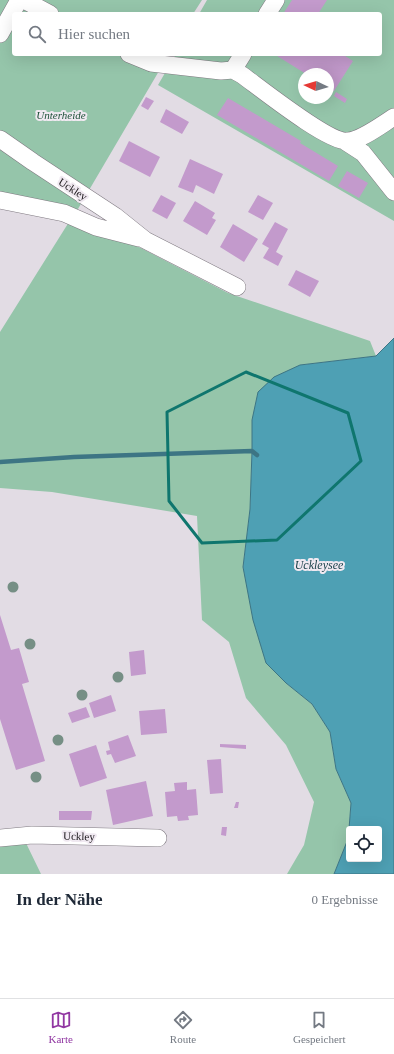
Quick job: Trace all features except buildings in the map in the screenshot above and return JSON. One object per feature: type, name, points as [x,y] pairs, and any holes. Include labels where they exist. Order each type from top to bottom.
[{"type":"street","points":[[12,12],[19,0]]},
{"type":"street","points":[[24,0],[46,12]]},
{"type":"street","points":[[268,12],[276,0]]},
{"type":"street","points":[[0,34],[12,13]]},
{"type":"street","points":[[134,56],[151,63],[222,71],[233,70],[309,124],[334,138],[346,142],[363,153],[394,192]]},
{"type":"street","points":[[233,70],[242,56]]},
{"type":"street","points":[[346,142],[356,140],[394,117]]},
{"type":"street","name":"Uckley","points":[[0,139],[116,216],[145,240]]},
{"type":"street","name":"Uckley","points":[[0,200],[64,213],[96,227],[145,240],[237,287]]},
{"type":"street","name":"Uckley","points":[[0,838],[32,835],[158,838]]},
{"type":"highlighted area","points":[[246,372],[348,413],[361,461],[277,540],[202,543],[169,501],[167,412]]},
{"type":"green space","name":"Unterheide","points":[[0,0],[202,0],[194,12],[12,12],[12,56],[168,56],[75,214],[228,293],[370,341],[376,356],[300,365],[252,420],[250,509],[243,567],[266,663],[286,683],[312,704],[330,732],[336,769],[351,803],[349,826],[346,826],[346,844],[334,874],[287,874],[304,845],[314,802],[286,745],[246,698],[229,642],[202,620],[197,516],[52,492],[0,488],[0,332],[74,214],[0,201]]},
{"type":"green space","points":[[207,0],[394,0],[394,221],[158,85],[175,56],[382,56],[382,12],[200,12]]},
{"type":"green space","points":[[25,841],[41,874],[0,874],[0,843]]},
{"type":"water","name":"Uckleysee","points":[[394,338],[394,874],[334,874],[346,844],[346,862],[382,862],[382,826],[349,826],[351,803],[336,769],[330,732],[312,704],[286,683],[266,663],[253,620],[243,567],[250,509],[252,420],[258,392],[274,377],[300,365],[376,356]]},
{"type":"waterway","points":[[0,462],[74,457],[252,451],[257,455]]}]
